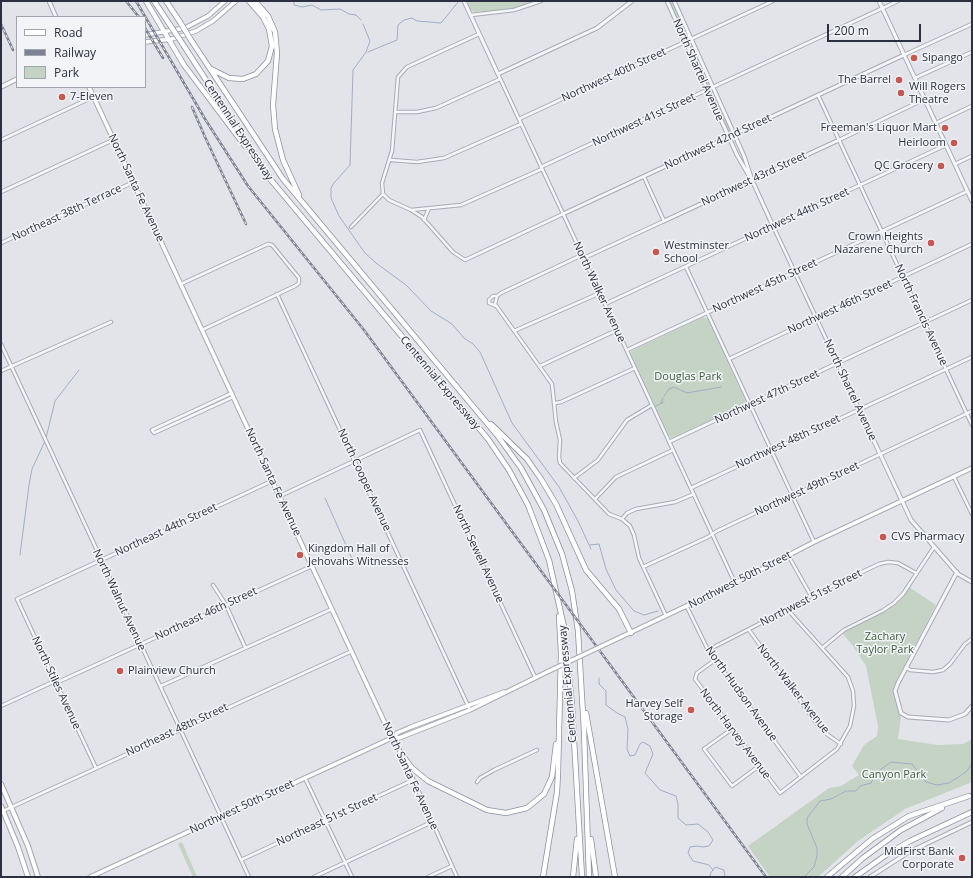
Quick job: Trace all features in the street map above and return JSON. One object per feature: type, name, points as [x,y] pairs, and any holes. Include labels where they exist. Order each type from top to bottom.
[{"type":"highway","points":[[146,1],[184,65],[226,123],[260,164]]},
{"type":"highway","name":"Centennial Expressway","points":[[154,1],[260,164],[287,200],[443,384],[500,457],[522,492],[537,525],[549,560],[564,627],[572,705],[579,826]]},
{"type":"highway","name":"Centennial Expressway","points":[[166,1],[271,163],[303,204],[497,435],[521,468],[537,495],[552,527],[562,554],[575,610],[582,692],[588,815]]},
{"type":"highway","points":[[209,68],[229,78],[238,79],[256,74],[268,61],[272,46],[269,29],[263,17],[249,1]]},
{"type":"highway","points":[[255,1],[268,16],[275,32],[277,53],[273,105],[275,129],[283,160],[303,204]]},
{"type":"highway","points":[[470,403],[527,459],[536,470],[556,504],[586,570],[619,609],[631,633]]},
{"type":"highway","points":[[543,877],[557,792],[561,653],[558,600]]},
{"type":"highway","points":[[582,692],[615,877]]},
{"type":"highway","points":[[400,752],[414,770],[432,783],[490,811],[503,813],[518,811],[536,802],[549,784],[554,765],[560,706]]},
{"type":"highway","points":[[827,877],[872,839],[908,816],[970,795]]},
{"type":"highway","points":[[842,877],[869,853],[901,830],[931,813],[970,795]]},
{"type":"highway","points":[[855,877],[886,855],[910,841],[972,812]]},
{"type":"highway","points":[[588,815],[589,877]]},
{"type":"highway","points":[[588,815],[596,877]]},
{"type":"highway","points":[[573,877],[579,826]]},
{"type":"highway","points":[[579,826],[582,877]]},
{"type":"main road","points":[[146,35],[185,28],[204,19],[225,1]]},
{"type":"main road","points":[[146,42],[168,40],[191,33],[204,27],[236,1]]},
{"type":"main road","points":[[1,87],[16,80]]},
{"type":"main road","name":"North Santa Fe Avenue","points":[[90,88],[388,730],[394,737]]},
{"type":"main road","name":"Northwest 50th Street","points":[[90,877],[394,737],[399,738],[470,710],[549,671],[687,607],[814,542],[972,468]]},
{"type":"main road","name":"Northwest 50th Street","points":[[394,737],[397,732],[508,691]]},
{"type":"main road","points":[[1,784],[28,846],[38,877]]},
{"type":"main road","points":[[1,806],[28,877]]},
{"type":"street","points":[[49,1],[56,16]]},
{"type":"street","points":[[471,15],[514,10],[541,1]]},
{"type":"street","points":[[498,74],[597,28],[632,1]]},
{"type":"street","name":"North Shartel Avenue","points":[[667,1],[739,160],[752,180]]},
{"type":"street","name":"North Shartel Avenue","points":[[674,1],[734,135],[752,180],[901,501],[913,524],[934,548],[957,572],[972,582]]},
{"type":"street","name":"Northwest 40th Street","points":[[519,119],[773,1]]},
{"type":"street","points":[[879,1],[972,201]]},
{"type":"street","name":"Northwest 41st Street","points":[[410,210],[461,205],[898,1]]},
{"type":"street","name":"North Walker Avenue","points":[[464,2],[735,583]]},
{"type":"street","name":"Northwest 42nd Street","points":[[424,220],[452,252],[464,260],[972,24]]},
{"type":"street","points":[[429,208],[424,220],[410,210],[389,200],[384,194],[382,183],[391,160],[398,77],[407,67],[479,34]]},
{"type":"street","points":[[915,78],[972,52]]},
{"type":"street","points":[[396,112],[417,112],[436,108],[500,79]]},
{"type":"street","name":"North Francis Avenue","points":[[818,96],[861,185],[972,425]]},
{"type":"street","points":[[1,140],[94,97]]},
{"type":"street","name":"Northwest 43rd Street","points":[[584,258],[925,99]]},
{"type":"street","points":[[936,123],[972,106]]},
{"type":"street","points":[[391,160],[417,162],[444,158],[521,124]]},
{"type":"street","points":[[1,192],[114,140]]},
{"type":"street","name":"Northwest 44th Street","points":[[605,304],[946,145]]},
{"type":"street","points":[[955,164],[972,156]]},
{"type":"street","points":[[644,177],[664,221]]},
{"type":"street","name":"Northeast 38th Terrace","points":[[1,243],[134,182]]},
{"type":"street","name":"Northwest 45th Street","points":[[626,350],[968,191]]},
{"type":"street","points":[[351,227],[384,194]]},
{"type":"street","points":[[181,284],[269,244],[273,246],[297,275],[299,282],[297,285],[202,330]]},
{"type":"street","name":"Northwest 46th Street","points":[[729,359],[972,244]]},
{"type":"street","points":[[582,255],[497,296],[493,296],[489,300],[489,303],[496,306],[552,384],[556,422],[560,440],[559,461],[609,514],[622,519],[633,531],[637,554],[666,616]]},
{"type":"street","points":[[686,267],[814,542]]},
{"type":"street","points":[[514,331],[600,293]]},
{"type":"street","name":"North Cooper Avenue","points":[[277,294],[470,710]]},
{"type":"street","points":[[496,306],[497,296]]},
{"type":"street","name":"Northwest 47th Street","points":[[669,442],[972,300]]},
{"type":"street","points":[[1,372],[111,322]]},
{"type":"street","points":[[540,366],[617,330]]},
{"type":"street","name":"North Walnut Avenue","points":[[1,344],[100,560],[181,728],[220,817],[249,877]]},
{"type":"street","name":"Northwest 48th Street","points":[[691,488],[972,356]]},
{"type":"street","points":[[555,402],[561,402],[635,368]]},
{"type":"street","points":[[232,395],[154,433],[152,430],[232,395]]},
{"type":"street","points":[[574,478],[600,458],[627,420],[652,405]]},
{"type":"street","name":"Northwest 49th Street","points":[[643,568],[972,411]]},
{"type":"street","name":"North Sewell Avenue","points":[[354,461],[420,430],[535,678]]},
{"type":"street","points":[[594,499],[616,477],[673,450]]},
{"type":"street","points":[[280,496],[354,461]]},
{"type":"street","points":[[954,476],[972,514]]},
{"type":"street","name":"Northeast 44th Street","points":[[17,599],[272,481]]},
{"type":"street","points":[[622,519],[627,513],[636,509],[675,502],[694,494]]},
{"type":"street","points":[[822,648],[844,630],[889,607],[903,594],[934,548]]},
{"type":"street","points":[[788,555],[811,596]]},
{"type":"street","name":"Northwest 51st Street","points":[[708,650],[749,630],[811,596],[882,562],[898,563],[916,573]]},
{"type":"street","name":"Northeast 46th Street","points":[[1,706],[312,566]]},
{"type":"street","points":[[957,572],[906,667],[895,692],[901,713],[908,717],[949,720],[965,714],[972,706]]},
{"type":"street","points":[[214,584],[246,647]]},
{"type":"street","name":"North Stiles Avenue","points":[[17,599],[96,768]]},
{"type":"street","name":"North Hudson Avenue","points":[[687,607],[708,650],[801,777]]},
{"type":"street","points":[[161,686],[332,609]]},
{"type":"street","points":[[787,609],[848,677],[853,691],[852,716],[841,744],[825,760],[801,777]]},
{"type":"street","name":"North Walker Avenue","points":[[749,630],[817,724],[828,735],[841,744]]},
{"type":"street","points":[[906,667],[910,670],[933,672],[943,670],[950,664],[965,644],[972,639]]},
{"type":"street","name":"Northeast 48th Street","points":[[3,811],[181,728],[352,651]]},
{"type":"street","name":"North Harvey Avenue","points":[[715,660],[697,674],[695,677],[696,681],[780,793],[801,777]]},
{"type":"street","points":[[732,729],[704,749],[732,786],[759,766]]},
{"type":"street","name":"North Santa Fe Avenue","points":[[394,737],[457,877]]},
{"type":"street","points":[[477,782],[480,778],[487,774],[538,750]]},
{"type":"street","points":[[305,778],[352,877]]},
{"type":"street","name":"Northeast 51st Street","points":[[241,860],[413,780]]},
{"type":"street","points":[[314,877],[432,822]]},
{"type":"street","points":[[870,877],[909,852],[972,822]]},
{"type":"street","points":[[428,877],[452,866]]},
{"type":"green space","points":[[466,1],[537,1],[512,9],[474,12],[470,10]]},
{"type":"green space","points":[[669,1],[672,1],[688,36],[687,38],[685,37]]},
{"type":"green space","points":[[691,42],[711,86],[708,87],[688,44]]},
{"type":"green space","points":[[713,91],[732,133],[729,134],[710,92]]},
{"type":"green space","name":"Douglas Park","points":[[703,317],[708,319],[746,402],[744,405],[672,438],[669,436],[631,354],[631,351]]},
{"type":"green space","name":"Canyon Park","points":[[909,587],[936,605],[893,690],[901,716],[898,739],[938,745],[963,744],[972,739],[972,782],[905,809],[858,841],[818,877],[770,877],[748,846],[829,788],[841,786],[859,775],[852,766],[864,745],[877,736],[878,726],[866,666],[853,646],[842,633],[888,610],[903,596]]},
{"type":"green space","points":[[181,842],[197,877],[193,877],[178,844]]},
{"type":"waterway","points":[[294,1],[294,5],[302,7],[312,5],[321,10],[340,9],[349,14],[356,15],[361,20]]},
{"type":"waterway","points":[[368,52],[397,40],[398,25],[404,20],[412,18],[417,21],[441,23],[459,1]]},
{"type":"waterway","points":[[363,24],[370,41],[366,52],[353,70],[350,165],[331,188],[331,198],[339,216],[365,253],[406,285],[431,311],[452,324],[464,338],[473,344],[480,352],[512,423],[559,487],[578,521],[591,549]]},
{"type":"waterway","points":[[46,438],[55,401],[79,370]]},
{"type":"waterway","points":[[664,396],[669,389],[674,387],[687,393],[721,387]]},
{"type":"waterway","points":[[661,403],[663,398]]},
{"type":"waterway","points":[[654,407],[664,402]]},
{"type":"waterway","points":[[20,555],[32,469],[45,441]]},
{"type":"waterway","points":[[325,498],[353,561]]},
{"type":"waterway","points":[[590,545],[599,544],[606,569],[616,590],[634,611],[644,615],[658,611]]},
{"type":"waterway","points":[[599,678],[599,684],[606,691],[606,705],[625,717],[628,729],[627,749],[630,756],[635,755],[640,744],[643,742],[650,746],[653,754],[645,773],[660,790],[676,796],[678,804],[678,818],[686,825],[698,824],[708,832],[713,840],[709,846],[690,847],[688,853],[693,861],[709,865],[713,870]]},
{"type":"waterway","points":[[804,877],[814,867],[817,856],[817,848],[807,824],[807,818],[820,801],[831,799],[846,791],[856,791],[860,786],[871,783],[876,773],[891,762],[912,764],[926,782],[937,785],[949,783],[966,772],[972,764]]},
{"type":"waterway","points":[[711,877],[710,874],[715,867],[724,870],[725,877]]},
{"type":"railway","points":[[126,1],[138,16]]},
{"type":"railway","points":[[136,1],[145,16]]},
{"type":"railway","points":[[146,18],[205,119],[248,186],[364,330],[766,877]]},
{"type":"railway","points":[[1,24],[13,50]]},
{"type":"railway","points":[[146,30],[163,58]]},
{"type":"railway","points":[[192,107],[246,224]]},
{"type":"place","name":"Sipango","points":[[914,58]]},
{"type":"place","name":"The Barrel","points":[[899,80]]},
{"type":"place","name":"Will Rogers Theatre","points":[[901,93]]},
{"type":"place","name":"7-Eleven","points":[[62,97]]},
{"type":"place","name":"Freeman's Liquor Mart","points":[[945,128]]},
{"type":"place","name":"Heirloom","points":[[954,143]]},
{"type":"place","name":"QC Grocery","points":[[941,166]]},
{"type":"place","name":"Crown Heights Nazarene Church","points":[[931,243]]},
{"type":"place","name":"Westminster School","points":[[656,252]]},
{"type":"place","name":"CVS Pharmacy","points":[[883,537]]},
{"type":"place","name":"Kingdom Hall of Jehovahs Witnesses","points":[[300,555]]},
{"type":"place","name":"Plainview Church","points":[[120,671]]},
{"type":"place","name":"Harvey Self Storage","points":[[691,710]]},
{"type":"place","name":"MidFirst Bank Corporate","points":[[962,858]]},
{"type":"park label","name":"Zachary Taylor Park","points":[[885,643]]}]
